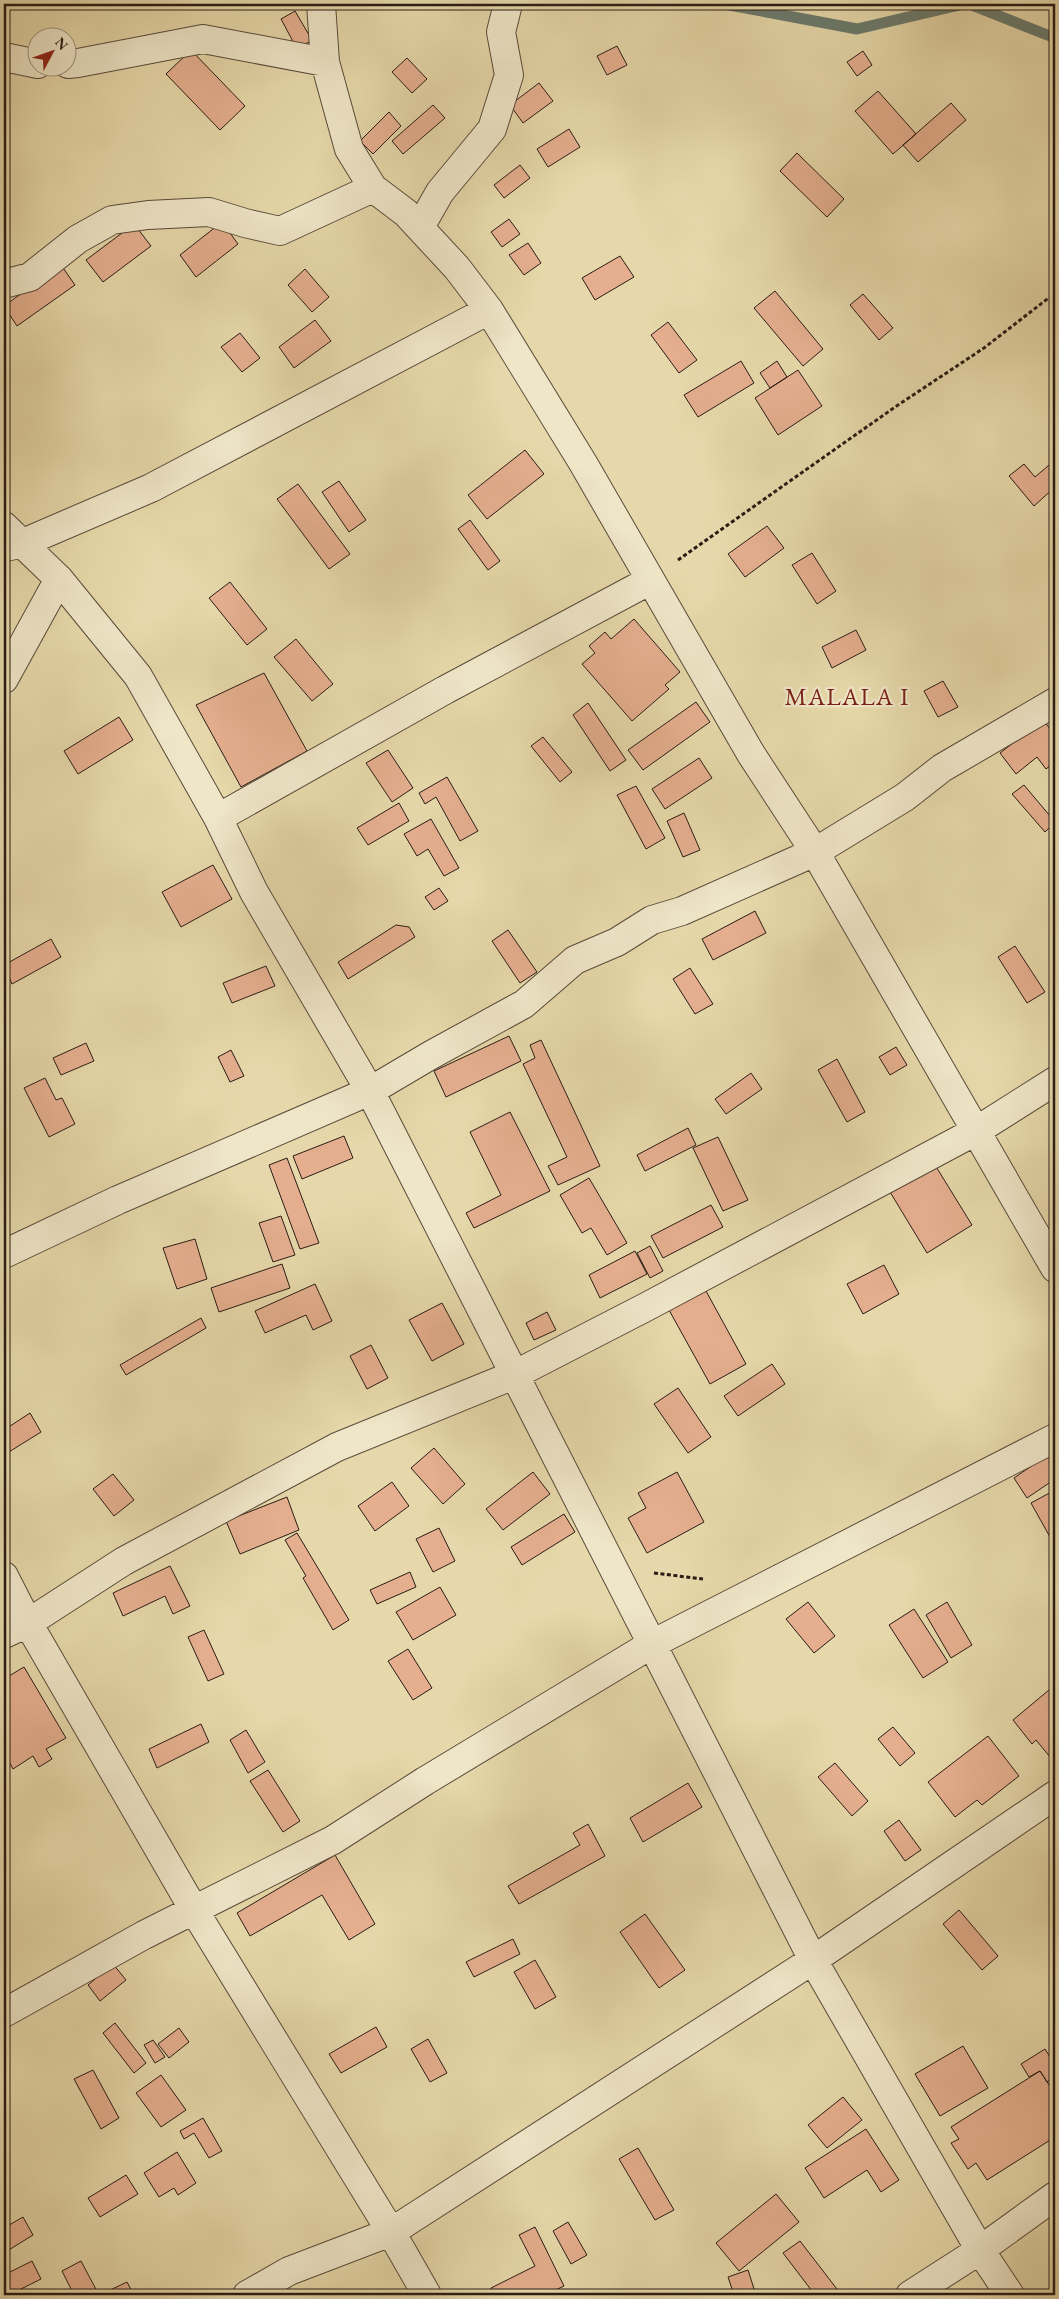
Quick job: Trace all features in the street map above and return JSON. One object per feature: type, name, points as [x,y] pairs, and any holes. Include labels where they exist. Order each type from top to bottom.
[{"type":"street","points":[[321,4],[325,62],[350,149],[373,188],[406,213],[420,227],[457,268],[489,310],[583,463],[649,581],[752,754],[815,852],[1055,1268]]},
{"type":"street","points":[[420,227],[440,192],[492,129],[509,75],[501,32],[508,4]]},
{"type":"street","points":[[78,64],[203,38],[325,62]]},
{"type":"street","points":[[4,57],[28,62]]},
{"type":"street","points":[[4,284],[30,276],[78,239],[112,220],[148,215],[209,212],[245,224],[280,231],[373,188]]},
{"type":"street","points":[[10,539],[151,488],[489,310]]},
{"type":"street","points":[[10,539],[59,579],[138,676],[218,818],[254,892],[370,1091],[813,1960],[980,2250],[1010,2295]]},
{"type":"street","points":[[4,679],[59,579]]},
{"type":"street","points":[[218,818],[445,690],[649,581]]},
{"type":"street","points":[[4,1254],[118,1200],[370,1091],[430,1055],[524,1004],[575,960],[617,942],[652,920],[682,911],[815,852],[905,797],[942,768],[1055,702]]},
{"type":"street","points":[[4,1634],[28,1622],[124,1561],[337,1447],[514,1375],[646,1307],[976,1131],[1055,1080]]},
{"type":"street","points":[[4,2013],[66,1977],[333,1840],[425,1781],[652,1644],[1055,1438]]},
{"type":"street","points":[[4,1576],[28,1622],[194,1910],[391,2232],[427,2295]]},
{"type":"street","points":[[248,2295],[289,2271],[391,2232],[813,1960],[1055,1795]]},
{"type":"street","points":[[910,2295],[980,2250],[1055,2196]]},
{"type":"path","points":[[649,581],[895,407],[984,348],[1055,293]]},
{"type":"building","points":[[295,11],[312,40],[297,49],[281,19]]},
{"type":"building","points":[[617,46],[627,65],[607,75],[597,56]]},
{"type":"building","points":[[191,50],[245,106],[220,130],[166,74]]},
{"type":"building","points":[[863,51],[872,65],[857,76],[847,62]]},
{"type":"building","points":[[407,58],[427,79],[412,93],[392,72]]},
{"type":"building","points":[[539,83],[553,101],[523,123],[510,105]]},
{"type":"building","points":[[878,91],[916,134],[893,154],[855,111]]},
{"type":"building","points":[[951,103],[966,120],[918,162],[903,145]]},
{"type":"building","points":[[433,105],[445,118],[403,154],[392,141]]},
{"type":"building","points":[[389,112],[401,126],[373,154],[360,141]]},
{"type":"building","points":[[569,129],[580,147],[548,167],[537,149]]},
{"type":"building","points":[[797,153],[844,199],[827,217],[780,171]]},
{"type":"building","points":[[520,165],[530,178],[504,198],[494,185]]},
{"type":"building","points":[[509,219],[520,234],[502,247],[491,232]]},
{"type":"building","points":[[222,222],[238,244],[196,277],[180,255]]},
{"type":"building","points":[[134,224],[151,246],[103,282],[86,260]]},
{"type":"building","points":[[528,243],[541,263],[524,275],[509,255]]},
{"type":"building","points":[[620,256],[634,277],[595,300],[582,278]]},
{"type":"building","points":[[61,265],[75,285],[17,326],[4,306]]},
{"type":"building","points":[[305,269],[329,297],[312,312],[288,285]]},
{"type":"building","points":[[775,291],[823,349],[803,366],[754,308]]},
{"type":"building","points":[[863,294],[893,328],[879,340],[850,305]]},
{"type":"building","points":[[315,320],[331,341],[294,368],[279,347]]},
{"type":"building","points":[[668,322],[697,360],[679,373],[651,335]]},
{"type":"building","points":[[240,333],[260,358],[242,372],[221,347]]},
{"type":"building","points":[[741,361],[754,383],[698,417],[684,395]]},
{"type":"building","points":[[777,361],[787,377],[770,388],[760,373]]},
{"type":"building","points":[[798,370],[822,406],[778,435],[755,398]]},
{"type":"building","points":[[525,450],[544,474],[487,519],[468,495]]},
{"type":"building","points":[[1055,460],[1055,487],[1034,506],[1009,476],[1024,464],[1035,477]]},
{"type":"building","points":[[339,481],[366,520],[349,532],[322,492]]},
{"type":"building","points":[[298,484],[350,554],[329,569],[277,499]]},
{"type":"building","points":[[470,520],[500,561],[488,570],[458,529]]},
{"type":"building","points":[[767,526],[784,548],[745,577],[728,554]]},
{"type":"building","points":[[812,553],[836,591],[817,604],[792,565]]},
{"type":"building","points":[[230,582],[267,629],[247,645],[209,598]]},
{"type":"building","points":[[634,619],[680,672],[665,685],[669,689],[632,721],[582,664],[595,653],[589,646],[605,632],[611,639]]},
{"type":"building","points":[[856,630],[866,650],[832,668],[822,647]]},
{"type":"building","points":[[296,639],[333,684],[312,701],[274,657]]},
{"type":"building","points":[[264,673],[307,751],[241,787],[196,705]]},
{"type":"building","points":[[943,681],[958,707],[938,717],[924,691]]},
{"type":"building","points":[[696,702],[710,722],[643,770],[628,750]]},
{"type":"building","points":[[588,703],[626,760],[610,771],[573,715]]},
{"type":"building","points":[[119,717],[133,740],[78,774],[64,751]]},
{"type":"building","points":[[1043,720],[1055,735],[1055,762],[1046,769],[1037,757],[1016,774],[1000,753]]},
{"type":"building","points":[[543,737],[572,772],[560,782],[531,746]]},
{"type":"building","points":[[388,750],[413,788],[392,802],[366,763]]},
{"type":"building","points":[[699,758],[712,778],[665,809],[652,789]]},
{"type":"building","points":[[447,777],[478,831],[460,841],[436,797],[425,804],[419,793]]},
{"type":"building","points":[[1024,785],[1055,822],[1045,832],[1012,794]]},
{"type":"building","points":[[636,786],[665,838],[646,849],[617,795]]},
{"type":"building","points":[[399,803],[409,821],[368,845],[357,828]]},
{"type":"building","points":[[684,813],[700,850],[683,857],[667,821]]},
{"type":"building","points":[[431,819],[459,868],[444,876],[428,849],[417,856],[404,834]]},
{"type":"building","points":[[213,865],[232,899],[181,927],[162,892]]},
{"type":"building","points":[[439,888],[448,901],[434,910],[425,897]]},
{"type":"building","points":[[755,911],[766,933],[713,960],[702,939]]},
{"type":"building","points":[[396,925],[409,927],[415,937],[348,979],[338,962]]},
{"type":"building","points":[[508,930],[537,972],[520,983],[492,941]]},
{"type":"building","points":[[51,939],[61,957],[12,984],[4,965]]},
{"type":"building","points":[[1015,946],[1045,992],[1027,1003],[998,957]]},
{"type":"building","points":[[266,966],[275,986],[232,1003],[223,983]]},
{"type":"building","points":[[690,968],[713,1004],[695,1014],[673,979]]},
{"type":"building","points":[[509,1036],[521,1061],[446,1097],[434,1071]]},
{"type":"building","points":[[541,1040],[600,1166],[558,1185],[548,1166],[567,1157],[523,1064],[535,1058],[530,1045]]},
{"type":"building","points":[[86,1043],[94,1061],[61,1075],[53,1058]]},
{"type":"building","points":[[896,1047],[907,1065],[890,1075],[879,1057]]},
{"type":"building","points":[[231,1050],[244,1076],[230,1082],[218,1057]]},
{"type":"building","points":[[837,1059],[865,1112],[847,1122],[818,1070]]},
{"type":"building","points":[[751,1073],[762,1089],[726,1114],[715,1099]]},
{"type":"building","points":[[45,1078],[56,1100],[62,1098],[75,1124],[49,1137],[24,1088]]},
{"type":"building","points":[[510,1112],[550,1191],[474,1228],[466,1213],[501,1195],[470,1132]]},
{"type":"building","points":[[688,1128],[696,1145],[645,1171],[637,1155]]},
{"type":"building","points":[[344,1136],[353,1158],[302,1179],[293,1156]]},
{"type":"building","points":[[718,1137],[748,1200],[723,1211],[693,1148]]},
{"type":"building","points":[[287,1158],[319,1243],[300,1249],[269,1165]]},
{"type":"building","points":[[935,1165],[972,1225],[927,1253],[890,1192]]},
{"type":"building","points":[[589,1178],[627,1243],[607,1255],[591,1228],[582,1233],[560,1195]]},
{"type":"building","points":[[711,1205],[723,1227],[663,1258],[651,1236]]},
{"type":"building","points":[[281,1216],[295,1255],[273,1262],[259,1223]]},
{"type":"building","points":[[195,1239],[207,1279],[177,1289],[163,1248]]},
{"type":"building","points":[[650,1246],[663,1271],[650,1278],[637,1253]]},
{"type":"building","points":[[635,1251],[647,1274],[600,1298],[589,1275]]},
{"type":"building","points":[[282,1264],[290,1288],[219,1312],[211,1288]]},
{"type":"building","points":[[884,1265],[899,1294],[863,1314],[847,1284]]},
{"type":"building","points":[[315,1284],[332,1321],[313,1330],[306,1315],[265,1333],[255,1311]]},
{"type":"building","points":[[706,1291],[746,1364],[710,1384],[669,1310]]},
{"type":"building","points":[[442,1303],[464,1344],[432,1361],[409,1320]]},
{"type":"building","points":[[547,1312],[556,1330],[534,1340],[526,1323]]},
{"type":"building","points":[[201,1318],[206,1328],[126,1375],[120,1365]]},
{"type":"building","points":[[371,1345],[388,1378],[367,1389],[350,1356]]},
{"type":"building","points":[[772,1364],[785,1384],[738,1416],[724,1396]]},
{"type":"building","points":[[678,1388],[711,1437],[688,1453],[654,1404]]},
{"type":"building","points":[[30,1413],[41,1432],[4,1455],[4,1430]]},
{"type":"building","points":[[434,1448],[465,1484],[443,1504],[411,1468]]},
{"type":"building","points":[[1055,1450],[1055,1479],[1027,1498],[1014,1478]]},
{"type":"building","points":[[533,1472],[550,1494],[503,1530],[486,1509]]},
{"type":"building","points":[[677,1472],[704,1522],[647,1553],[628,1518],[646,1508],[638,1493]]},
{"type":"building","points":[[113,1474],[134,1500],[114,1516],[93,1489]]},
{"type":"building","points":[[392,1482],[409,1506],[375,1531],[358,1506]]},
{"type":"building","points":[[1055,1490],[1055,1546],[1031,1503]]},
{"type":"building","points":[[287,1497],[299,1530],[240,1554],[226,1521]]},
{"type":"building","points":[[564,1514],[575,1532],[522,1565],[511,1547]]},
{"type":"building","points":[[439,1528],[455,1561],[433,1572],[416,1539]]},
{"type":"building","points":[[297,1533],[349,1620],[333,1630],[303,1578],[306,1576],[285,1540]]},
{"type":"building","points":[[170,1566],[190,1606],[173,1614],[165,1596],[123,1616],[113,1593]]},
{"type":"building","points":[[410,1572],[416,1587],[377,1604],[370,1590]]},
{"type":"building","points":[[440,1587],[456,1615],[413,1640],[396,1612]]},
{"type":"building","points":[[808,1602],[835,1636],[814,1653],[786,1619]]},
{"type":"building","points":[[947,1602],[972,1645],[951,1658],[926,1615]]},
{"type":"building","points":[[914,1609],[948,1662],[923,1678],[889,1625]]},
{"type":"building","points":[[204,1630],[224,1674],[208,1681],[188,1637]]},
{"type":"building","points":[[408,1649],[432,1688],[413,1700],[388,1661]]},
{"type":"building","points":[[24,1667],[66,1738],[46,1749],[52,1759],[39,1767],[33,1756],[13,1769],[4,1752],[4,1679]]},
{"type":"building","points":[[1055,1685],[1055,1763],[1036,1740],[1032,1744],[1013,1720]]},
{"type":"building","points":[[201,1724],[209,1742],[157,1768],[149,1749]]},
{"type":"building","points":[[893,1727],[915,1753],[900,1766],[878,1739]]},
{"type":"building","points":[[246,1730],[265,1762],[248,1773],[230,1740]]},
{"type":"building","points":[[988,1736],[1019,1776],[982,1805],[977,1800],[955,1817],[928,1782]]},
{"type":"building","points":[[835,1763],[868,1801],[852,1816],[818,1777]]},
{"type":"building","points":[[268,1770],[300,1821],[283,1832],[250,1781]]},
{"type":"building","points":[[688,1783],[702,1807],[643,1842],[630,1818]]},
{"type":"building","points":[[899,1820],[921,1850],[905,1861],[884,1831]]},
{"type":"building","points":[[588,1824],[605,1856],[519,1904],[508,1886],[580,1845],[573,1833]]},
{"type":"building","points":[[335,1855],[375,1924],[349,1940],[322,1895],[250,1936],[237,1913]]},
{"type":"building","points":[[959,1910],[998,1956],[982,1970],[943,1924]]},
{"type":"building","points":[[645,1914],[685,1970],[659,1988],[620,1932]]},
{"type":"building","points":[[513,1939],[520,1954],[474,1977],[466,1962]]},
{"type":"building","points":[[535,1960],[556,1997],[535,2009],[514,1972]]},
{"type":"building","points":[[113,1964],[126,1980],[100,2001],[88,1985]]},
{"type":"building","points":[[115,2023],[146,2063],[134,2073],[103,2033]]},
{"type":"building","points":[[376,2027],[387,2047],[341,2073],[329,2054]]},
{"type":"building","points":[[179,2028],[189,2042],[169,2058],[158,2044]]},
{"type":"building","points":[[428,2039],[447,2073],[430,2082],[411,2049]]},
{"type":"building","points":[[153,2040],[165,2057],[155,2063],[144,2045]]},
{"type":"building","points":[[963,2046],[988,2088],[940,2116],[915,2074]]},
{"type":"building","points":[[1045,2049],[1055,2065],[1055,2077],[1047,2082],[1040,2071],[1029,2077],[1021,2064]]},
{"type":"building","points":[[93,2070],[119,2118],[101,2129],[74,2079]]},
{"type":"building","points":[[1040,2071],[1055,2094],[1055,2137],[987,2180],[976,2163],[968,2169],[951,2143],[959,2139],[951,2127]]},
{"type":"building","points":[[161,2075],[186,2110],[161,2127],[136,2093]]},
{"type":"building","points":[[843,2097],[862,2120],[827,2148],[808,2125]]},
{"type":"building","points":[[203,2118],[222,2151],[209,2158],[194,2133],[184,2139],[180,2131]]},
{"type":"building","points":[[866,2129],[899,2180],[881,2192],[867,2170],[824,2198],[805,2168]]},
{"type":"building","points":[[638,2148],[674,2210],[655,2220],[619,2159]]},
{"type":"building","points":[[177,2152],[196,2183],[178,2195],[174,2188],[159,2197],[144,2173]]},
{"type":"building","points":[[126,2175],[138,2194],[100,2217],[88,2198]]},
{"type":"building","points":[[776,2194],[799,2222],[739,2271],[716,2243]]},
{"type":"building","points":[[23,2217],[33,2235],[4,2253],[4,2228]]},
{"type":"building","points":[[568,2222],[587,2255],[571,2264],[553,2231]]},
{"type":"building","points":[[535,2227],[564,2286],[545,2295],[495,2295],[491,2288],[535,2266],[519,2235]]},
{"type":"building","points":[[800,2241],[840,2293],[837,2295],[815,2295],[783,2253]]},
{"type":"building","points":[[32,2261],[41,2279],[9,2295],[4,2295],[4,2275]]},
{"type":"building","points":[[81,2261],[99,2295],[74,2295],[62,2271]]},
{"type":"building","points":[[748,2270],[756,2295],[734,2295],[728,2277]]},
{"type":"building","points":[[127,2282],[134,2295],[105,2295],[104,2293]]},
{"type":"waterway","points":[[724,4],[857,29],[964,4]]},
{"type":"waterway","points":[[969,4],[1055,38]]},
{"type":"district","name":"MALALA I","points":[[847,696]]}]
